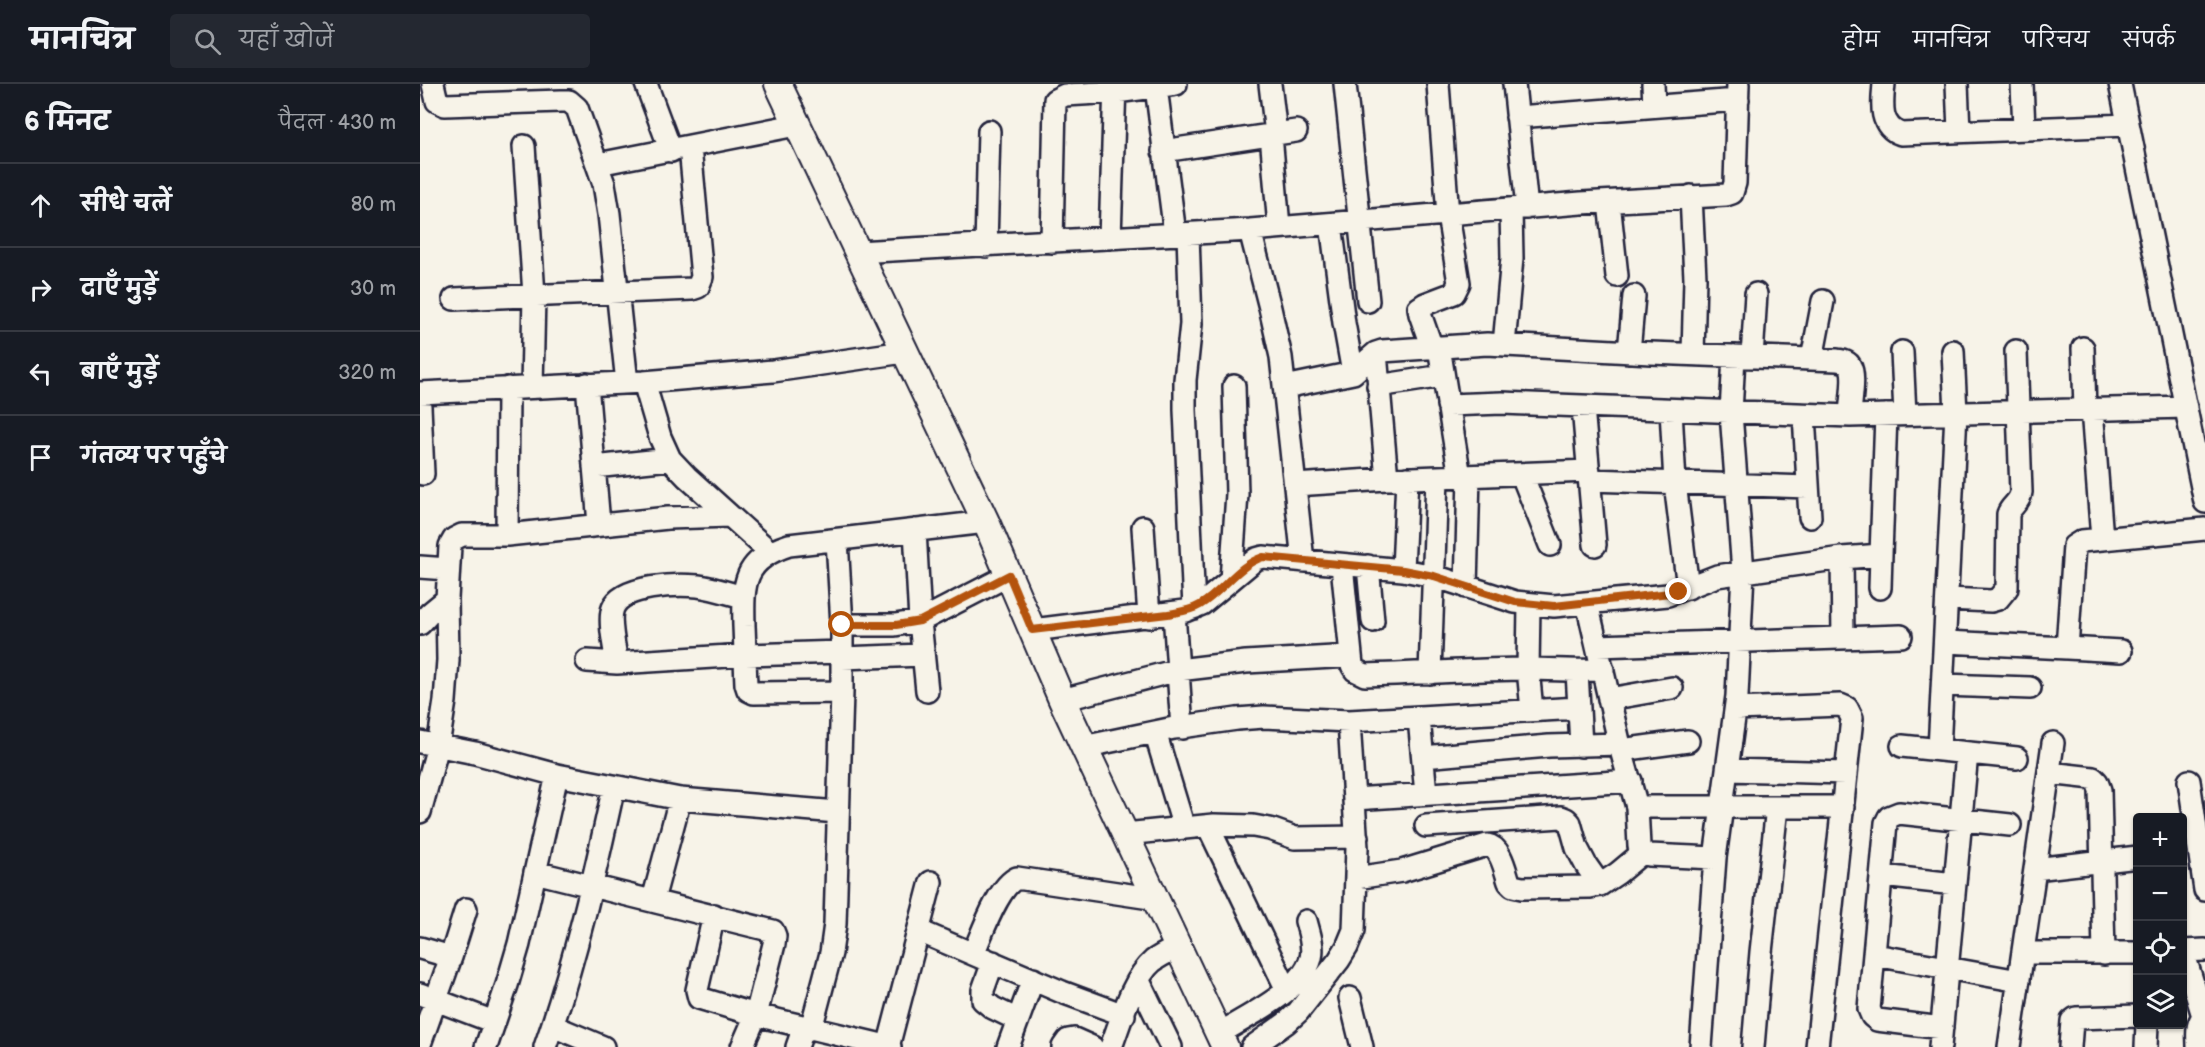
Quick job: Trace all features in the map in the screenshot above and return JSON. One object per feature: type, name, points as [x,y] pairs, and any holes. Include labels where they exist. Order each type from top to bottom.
[{"type":"main road","points":[[778,84],[986,522],[1083,747],[1157,899],[1222,1043]]},
{"type":"street","points":[[433,84],[437,101],[445,105],[491,94],[561,101],[573,104],[577,108],[598,164],[609,214],[618,291],[635,382],[670,459],[770,552]]},
{"type":"street","points":[[454,299],[692,289],[700,284],[702,277],[681,149],[646,84]]},
{"type":"street","points":[[1270,84],[1281,134],[1279,227]]},
{"type":"street","points":[[1345,84],[1368,302]]},
{"type":"street","points":[[1438,84],[1448,215],[1458,283],[1454,293],[1419,308],[1436,347],[1464,476],[1466,586]]},
{"type":"street","points":[[1504,345],[1519,209],[1514,84]]},
{"type":"street","points":[[1653,84],[1654,106]]},
{"type":"street","points":[[1884,84],[1883,112],[1889,128],[1901,134],[2128,125]]},
{"type":"street","points":[[1957,84],[1959,131]]},
{"type":"street","points":[[2022,84],[2024,128]]},
{"type":"street","points":[[2120,84],[2205,502]]},
{"type":"street","points":[[1052,242],[1054,102],[1065,95],[1115,88],[1166,86],[1163,151],[1181,234],[1191,324],[1185,380],[1184,611],[1178,670],[1182,728]]},
{"type":"street","points":[[1110,238],[1115,88]]},
{"type":"street","points":[[857,252],[1250,230],[1726,195],[1732,193],[1734,188],[1738,92],[1654,106],[1517,117]]},
{"type":"street","points":[[598,164],[796,125]]},
{"type":"street","points":[[986,246],[989,131]]},
{"type":"street","points":[[1163,151],[1281,134]]},
{"type":"street","points":[[524,146],[534,295],[532,387]]},
{"type":"street","points":[[1691,196],[1695,278],[1693,354]]},
{"type":"street","points":[[1609,202],[1617,276]]},
{"type":"street","points":[[1331,224],[1353,373]]},
{"type":"street","points":[[1250,230],[1270,308],[1284,387],[1303,561]]},
{"type":"street","points":[[1701,1047],[1715,858],[1736,709],[1740,640],[1743,572],[1731,413],[1756,294]]},
{"type":"street","points":[[1629,352],[1634,296]]},
{"type":"street","points":[[1812,359],[1823,301]]},
{"type":"street","points":[[1284,387],[1353,373],[1376,353],[1382,351],[1436,347],[1504,345],[1837,360],[1845,361],[1850,365],[1852,374],[1850,416]]},
{"type":"street","points":[[2083,348],[2102,539]]},
{"type":"street","points":[[1939,750],[1956,413],[1953,351]]},
{"type":"street","points":[[1948,599],[1991,601],[1998,599],[2007,588],[2008,514],[2021,498],[2016,351]]},
{"type":"street","points":[[420,393],[635,382],[773,371],[904,352]]},
{"type":"street","points":[[1880,588],[1881,555],[1902,352]]},
{"type":"street","points":[[1376,353],[1378,386],[1397,479],[1403,570]]},
{"type":"street","points":[[1378,386],[1443,376]]},
{"type":"street","points":[[587,384],[598,524]]},
{"type":"street","points":[[1231,580],[1237,494],[1234,386]]},
{"type":"street","points":[[507,535],[508,388]]},
{"type":"street","points":[[1448,405],[1502,403],[1850,416],[2186,407]]},
{"type":"street","points":[[420,406],[423,474]]},
{"type":"street","points":[[1583,407],[1595,545]]},
{"type":"street","points":[[1671,410],[1675,483],[1688,588]]},
{"type":"street","points":[[1804,415],[1810,517]]},
{"type":"street","points":[[594,467],[670,459]]},
{"type":"street","points":[[1295,485],[1522,475],[1589,476],[1675,483],[1808,487]]},
{"type":"street","points":[[1522,475],[1550,545]]},
{"type":"street","points":[[1430,673],[1437,477]]},
{"type":"street","points":[[420,812],[429,744],[448,678],[448,569],[450,546],[458,536],[507,535],[668,518],[730,516]]},
{"type":"street","points":[[842,692],[751,692],[746,684],[743,597],[744,583],[750,572],[770,552],[789,545],[986,522]]},
{"type":"street","points":[[1143,527],[1149,617]]},
{"type":"street","points":[[2067,648],[2074,546],[2082,541],[2205,529]]},
{"type":"street","points":[[915,530],[927,691]]},
{"type":"street","points":[[797,1047],[807,1028],[834,939],[842,692],[842,625],[837,540]]},
{"type":"street","points":[[1032,630],[1184,611],[1202,604],[1256,559],[1263,557],[1403,570],[1434,576],[1529,604],[1554,606],[1668,595],[1706,579],[1743,572],[1881,555]]},
{"type":"street","points":[[1842,558],[1843,638]]},
{"type":"street","points":[[1342,565],[1351,656],[1354,670],[1365,675],[1528,669],[1577,672],[1603,670]]},
{"type":"street","points":[[1368,566],[1372,621]]},
{"type":"street","points":[[420,567],[448,569]]},
{"type":"street","points":[[842,625],[896,625],[920,621],[1009,575]]},
{"type":"street","points":[[617,663],[611,614],[617,602],[624,597],[648,588],[682,585],[700,586],[743,597]]},
{"type":"street","points":[[420,624],[447,599]]},
{"type":"street","points":[[1587,603],[1637,807],[1639,846],[1642,853]]},
{"type":"street","points":[[1529,604],[1528,669],[1532,710]]},
{"type":"street","points":[[1597,646],[1901,636]]},
{"type":"street","points":[[1946,642],[2121,651]]},
{"type":"street","points":[[587,661],[617,663],[745,655],[923,655]]},
{"type":"street","points":[[1062,700],[1178,670],[1246,662],[1351,656]]},
{"type":"street","points":[[1577,672],[1581,746]]},
{"type":"street","points":[[1943,686],[2030,688]]},
{"type":"street","points":[[1610,699],[1672,688]]},
{"type":"street","points":[[1736,709],[1840,705],[1847,708],[1852,718],[1817,1047]]},
{"type":"street","points":[[1083,747],[1155,732],[1264,717],[1349,721],[1579,708]]},
{"type":"street","points":[[1419,718],[1426,794]]},
{"type":"street","points":[[1252,1047],[1298,1012],[1347,947],[1354,930],[1357,837],[1349,721]]},
{"type":"street","points":[[1155,732],[1184,828]]},
{"type":"street","points":[[1423,757],[1540,747],[1621,747],[1688,741]]},
{"type":"street","points":[[2009,1047],[2053,743]]},
{"type":"street","points":[[429,744],[475,753],[557,775],[680,799],[838,812]]},
{"type":"street","points":[[1902,746],[2017,758]]},
{"type":"street","points":[[1966,753],[1960,821],[1955,885],[1941,1037],[1877,1020],[1872,1016],[1870,1000],[1886,823],[1889,817],[1899,813],[1960,821],[2010,825]]},
{"type":"street","points":[[1727,770],[1846,773]]},
{"type":"street","points":[[2049,773],[2093,777],[2100,790],[2104,954]]},
{"type":"street","points":[[486,1047],[519,944],[557,775]]},
{"type":"street","points":[[1354,799],[1630,781]]},
{"type":"street","points":[[2189,781],[2196,850],[2205,890]]},
{"type":"street","points":[[545,1047],[593,885],[614,786]]},
{"type":"street","points":[[653,900],[680,799]]},
{"type":"street","points":[[1637,807],[1843,807]]},
{"type":"street","points":[[1753,1047],[1777,807]]},
{"type":"street","points":[[1426,826],[1566,819],[1570,823],[1577,848],[1600,885]]},
{"type":"street","points":[[1125,834],[1208,826],[1262,826],[1295,838],[1357,837]]},
{"type":"street","points":[[1208,826],[1287,990]]},
{"type":"street","points":[[1356,878],[1402,871],[1487,845],[1497,850],[1509,882],[1513,886],[1522,888],[1590,887],[1600,885],[1642,853]]},
{"type":"street","points":[[1642,853],[1715,858]]},
{"type":"street","points":[[2035,869],[2133,858]]},
{"type":"street","points":[[535,872],[767,928],[775,933],[756,1015],[742,1047]]},
{"type":"street","points":[[1882,876],[1955,885]]},
{"type":"street","points":[[973,954],[999,898],[1011,880],[1017,878],[1157,899]]},
{"type":"street","points":[[714,915],[697,996],[807,1028],[834,1041],[879,1046],[920,931],[931,882]]},
{"type":"street","points":[[420,1044],[428,997],[451,957],[466,909]]},
{"type":"street","points":[[1222,1043],[1287,990],[1306,969],[1312,949],[1306,921]]},
{"type":"street","points":[[920,931],[1124,1015]]},
{"type":"street","points":[[1111,1047],[1139,981],[1151,963],[1179,947]]},
{"type":"street","points":[[420,948],[451,957]]},
{"type":"street","points":[[2187,951],[2205,950]]},
{"type":"street","points":[[2023,952],[2133,953]]},
{"type":"street","points":[[1875,955],[2019,981]]},
{"type":"street","points":[[993,962],[983,990],[983,1000],[993,1008],[1018,1020]]},
{"type":"street","points":[[2187,963],[2204,1016],[2197,1026],[2198,1047]]},
{"type":"street","points":[[1008,1047],[1033,979]]},
{"type":"street","points":[[1139,981],[1171,1047]]},
{"type":"street","points":[[428,997],[494,1022]]},
{"type":"street","points":[[1350,998],[1362,1047]]},
{"type":"street","points":[[2070,1047],[2070,1028],[2072,1021],[2076,1018],[2133,1016]]},
{"type":"street","points":[[553,1026],[603,1047]]},
{"type":"street","points":[[2146,1047],[2147,1029]]},
{"type":"street","points":[[1063,1047],[1068,1040],[1074,1039],[1092,1047]]},
{"type":"route","points":[[842,625],[896,625],[920,621],[1009,575],[1032,630],[1168,614],[1185,611],[1202,604],[1256,559],[1263,557],[1403,570],[1434,576],[1515,602],[1535,605],[1554,606],[1679,592]]}]
